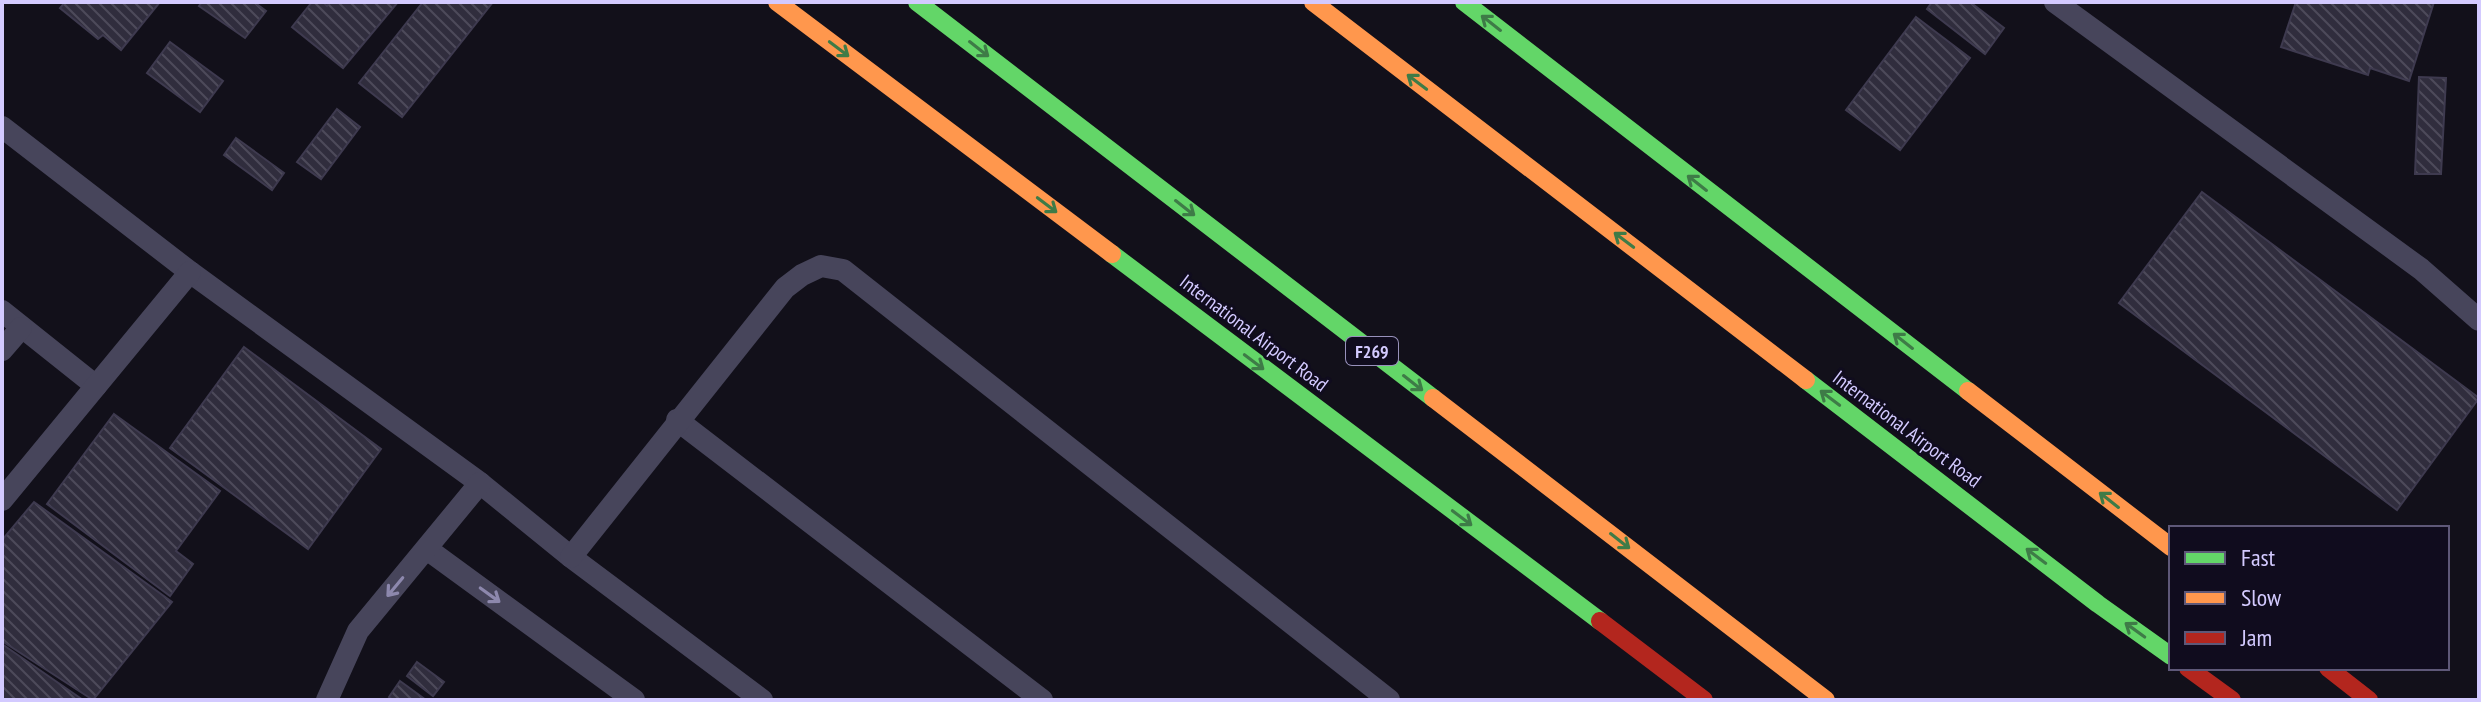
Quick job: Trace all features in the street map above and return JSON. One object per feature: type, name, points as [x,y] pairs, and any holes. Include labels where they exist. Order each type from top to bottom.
[{"type":"main road","name":"International Airport Road","points":[[777,2],[1704,700]]},
{"type":"main road","name":"F269","points":[[917,2],[1826,700]]},
{"type":"main road","name":"International Airport Road","points":[[1313,2],[2098,604],[2169,655]]},
{"type":"main road","points":[[1464,2],[2169,545]]},
{"type":"main road","points":[[2191,670],[2232,700]]},
{"type":"main road","points":[[2331,670],[2369,700]]},
{"type":"lane","points":[[2055,2],[2421,269],[2479,320]]},
{"type":"lane","points":[[2,127],[190,272],[480,483],[571,557],[762,700]]},
{"type":"lane","points":[[571,557],[785,288],[821,266],[843,270],[1389,700]]},
{"type":"lane","points":[[2,500],[190,272]]},
{"type":"lane","points":[[2,311],[96,386]]},
{"type":"lane","points":[[2,350],[21,328]]},
{"type":"lane","points":[[677,420],[1042,700]]},
{"type":"lane","points":[[327,700],[358,631],[480,483]]},
{"type":"lane","points":[[427,549],[634,700]]},
{"type":"building","points":[[65,2],[160,2],[121,50],[103,35],[98,39],[60,8]]},
{"type":"building","points":[[202,2],[254,2],[266,11],[245,38],[199,6]]},
{"type":"building","points":[[312,2],[323,2],[327,6],[330,2],[398,2],[343,68],[292,27]]},
{"type":"building","points":[[423,2],[493,2],[402,117],[359,83]]},
{"type":"building","points":[[1932,2],[1970,2],[2004,28],[1985,54],[1927,9]]},
{"type":"building","points":[[2296,2],[2434,2],[2409,81],[2370,68],[2368,75],[2281,47]]},
{"type":"building","points":[[1916,17],[1970,58],[1900,150],[1846,110]]},
{"type":"building","points":[[170,42],[223,81],[200,112],[147,73]]},
{"type":"building","points":[[2419,77],[2446,78],[2441,174],[2415,174]]},
{"type":"building","points":[[337,109],[360,127],[321,179],[297,162]]},
{"type":"building","points":[[236,138],[284,173],[272,190],[224,155]]},
{"type":"building","points":[[2202,192],[2479,398],[2397,510],[2119,303]]},
{"type":"building","points":[[244,347],[381,449],[308,549],[170,448]]},
{"type":"building","points":[[114,414],[220,491],[176,551],[193,564],[170,596],[47,504]]},
{"type":"building","points":[[34,502],[172,602],[93,700],[2,641],[2,540]]},
{"type":"building","points":[[2,644],[83,700],[2,700]]},
{"type":"building","points":[[417,662],[444,682],[433,696],[407,676]]},
{"type":"building","points":[[400,681],[426,700],[393,700],[389,697]]},
{"type":"traffic: fast","points":[[917,2],[1433,398]]},
{"type":"traffic: fast","points":[[1464,2],[1968,391]]},
{"type":"traffic: fast","points":[[1112,254],[1600,621]]},
{"type":"traffic: fast","points":[[1806,380],[2098,604],[2169,655]]},
{"type":"traffic: slow","points":[[777,2],[1112,254]]},
{"type":"traffic: slow","points":[[1313,2],[1806,380]]},
{"type":"traffic: slow","points":[[1968,391],[2169,545]]},
{"type":"traffic: slow","points":[[1433,398],[1826,700]]},
{"type":"traffic: jam","points":[[1600,621],[1704,700]]},
{"type":"traffic: jam","points":[[2191,670],[2232,700]]},
{"type":"traffic: jam","points":[[2331,670],[2369,700]]}]
